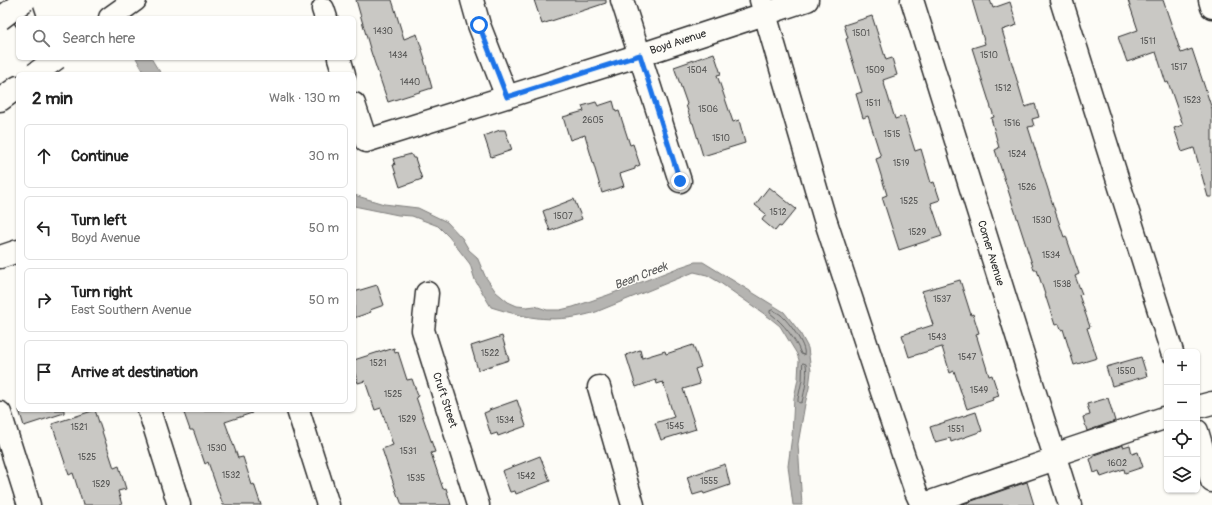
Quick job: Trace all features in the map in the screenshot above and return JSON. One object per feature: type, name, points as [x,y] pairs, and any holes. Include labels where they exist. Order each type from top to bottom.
[{"type":"main road","points":[[19,0],[24,16]]},
{"type":"main road","points":[[0,19],[26,0]]},
{"type":"main road","points":[[113,16],[134,0]]},
{"type":"main road","points":[[472,0],[479,25],[507,97]]},
{"type":"main road","points":[[622,0],[680,181]]},
{"type":"main road","name":"Boyd Avenue","points":[[356,110],[366,141],[640,55],[763,7],[807,0]]},
{"type":"main road","name":"Comer Avenue","points":[[912,0],[1070,505]]},
{"type":"main road","points":[[1061,0],[1171,349]]},
{"type":"main road","points":[[1210,0],[1212,7]]},
{"type":"main road","points":[[763,7],[824,216],[895,431],[922,505],[1164,418]]},
{"type":"main road","points":[[39,60],[42,72]]},
{"type":"main road","points":[[38,72],[54,60]]},
{"type":"main road","points":[[340,60],[343,72]]},
{"type":"main road","points":[[0,100],[16,88]]},
{"type":"main road","points":[[0,257],[16,252]]},
{"type":"main road","name":"Cruft Street","points":[[427,293],[423,330],[478,505]]},
{"type":"main road","points":[[599,387],[633,505]]},
{"type":"main road","points":[[1200,406],[1212,403]]},
{"type":"main road","points":[[150,412],[179,505]]},
{"type":"main road","points":[[299,412],[328,505]]},
{"type":"main road","points":[[0,413],[29,505]]},
{"type":"main road","points":[[1200,441],[1212,481]]},
{"type":"water","points":[[137,60],[152,60],[160,72],[144,72]]},
{"type":"water","name":"Bean Creek","points":[[356,196],[384,204],[418,208],[447,222],[462,238],[469,250],[477,257],[485,276],[496,292],[508,302],[517,306],[535,306],[547,310],[560,310],[573,307],[680,267],[695,262],[703,262],[784,312],[799,331],[808,348],[811,371],[798,444],[802,505],[793,505],[788,466],[799,360],[780,326],[770,318],[719,282],[707,275],[694,272],[596,312],[582,316],[555,319],[518,315],[491,307],[475,280],[470,264],[449,237],[438,226],[412,216],[398,215],[356,206]]},
{"type":"building","points":[[356,0],[392,0],[404,39],[417,34],[432,88],[388,102],[371,52]]},
{"type":"building","points":[[534,0],[606,0],[606,3],[542,24]]},
{"type":"building","points":[[972,0],[990,0],[993,8],[1010,2],[1017,25],[1002,30],[1025,107],[1035,104],[1039,117],[1032,119],[1034,126],[1028,127],[1064,237],[1066,236],[1079,274],[1075,276],[1082,294],[1079,295],[1090,327],[1087,328],[1097,358],[1074,365],[1063,329],[1061,330],[1059,324],[1055,325],[1037,270],[1034,270],[995,150],[999,148],[991,118],[994,117],[972,48],[985,44]]},
{"type":"building","points":[[1128,0],[1163,0],[1181,53],[1192,49],[1212,109],[1212,197],[1208,197],[1194,148],[1182,152],[1174,128],[1183,125],[1168,82],[1166,83],[1156,52],[1127,62],[1118,37],[1138,30]]},
{"type":"building","points":[[872,16],[886,60],[892,58],[897,75],[883,80],[895,119],[904,116],[915,151],[921,149],[931,183],[934,182],[940,200],[931,203],[942,236],[899,250],[882,197],[887,195],[876,159],[881,157],[868,116],[863,118],[856,94],[862,92],[846,39],[848,38],[844,25]]},
{"type":"building","points":[[714,53],[721,74],[717,75],[733,122],[739,120],[745,143],[703,156],[674,67]]},
{"type":"building","points":[[613,101],[616,112],[619,111],[630,145],[633,144],[640,165],[635,167],[635,169],[620,174],[624,186],[602,193],[585,135],[570,140],[563,117],[584,111],[582,106],[596,102],[598,106]]},
{"type":"building","points":[[500,130],[505,130],[512,150],[491,157],[484,136]]},
{"type":"building","points":[[411,154],[413,158],[415,158],[422,179],[400,187],[393,165],[395,165],[393,159]]},
{"type":"building","points":[[769,187],[796,209],[781,227],[779,226],[775,231],[762,220],[766,214],[755,205]]},
{"type":"building","points":[[574,199],[582,219],[550,231],[543,211]]},
{"type":"building","points":[[960,280],[971,315],[973,314],[979,333],[976,334],[989,376],[992,375],[999,396],[992,398],[993,400],[967,409],[954,371],[950,373],[942,347],[909,357],[902,335],[933,325],[922,291]]},
{"type":"building","points":[[377,285],[384,305],[356,317],[356,291]]},
{"type":"building","points":[[502,336],[509,360],[478,370],[471,346]]},
{"type":"building","points":[[693,345],[701,367],[695,369],[700,384],[683,389],[696,429],[661,440],[655,423],[674,417],[663,382],[657,384],[656,380],[636,387],[626,355],[640,350],[642,358],[665,351],[666,354]]},
{"type":"building","points":[[394,348],[395,353],[398,352],[407,380],[412,379],[418,396],[416,397],[435,452],[431,453],[443,489],[446,488],[451,505],[402,505],[398,497],[382,449],[393,445],[381,408],[375,410],[365,381],[358,383],[356,377],[356,359]]},
{"type":"building","points":[[1141,357],[1147,376],[1112,386],[1106,367]]},
{"type":"building","points":[[1108,398],[1115,421],[1087,431],[1083,417],[1090,415],[1087,404]]},
{"type":"building","points":[[517,400],[526,426],[498,436],[497,433],[491,435],[484,413]]},
{"type":"building","points":[[20,412],[64,412],[64,413],[24,426]]},
{"type":"building","points":[[89,412],[96,412],[114,468],[119,466],[126,489],[118,491],[122,505],[83,505],[73,473],[69,475],[52,424]]},
{"type":"building","points":[[252,412],[225,422],[238,458],[243,457],[252,485],[254,484],[261,505],[223,505],[208,462],[205,464],[194,432],[193,430],[190,430],[184,413]]},
{"type":"building","points":[[976,412],[982,431],[951,442],[950,438],[935,442],[930,427]]},
{"type":"building","points":[[1123,445],[1123,447],[1130,445],[1132,454],[1138,452],[1143,467],[1125,473],[1124,469],[1101,477],[1099,471],[1094,473],[1090,459],[1094,457],[1094,455]]},
{"type":"building","points":[[540,456],[550,481],[516,494],[515,491],[510,492],[502,471]]},
{"type":"building","points":[[725,464],[730,485],[704,494],[703,492],[693,495],[687,477]]},
{"type":"building","points":[[1027,482],[1034,505],[960,505]]},
{"type":"route","points":[[479,25],[507,97],[640,55],[680,181]]}]
